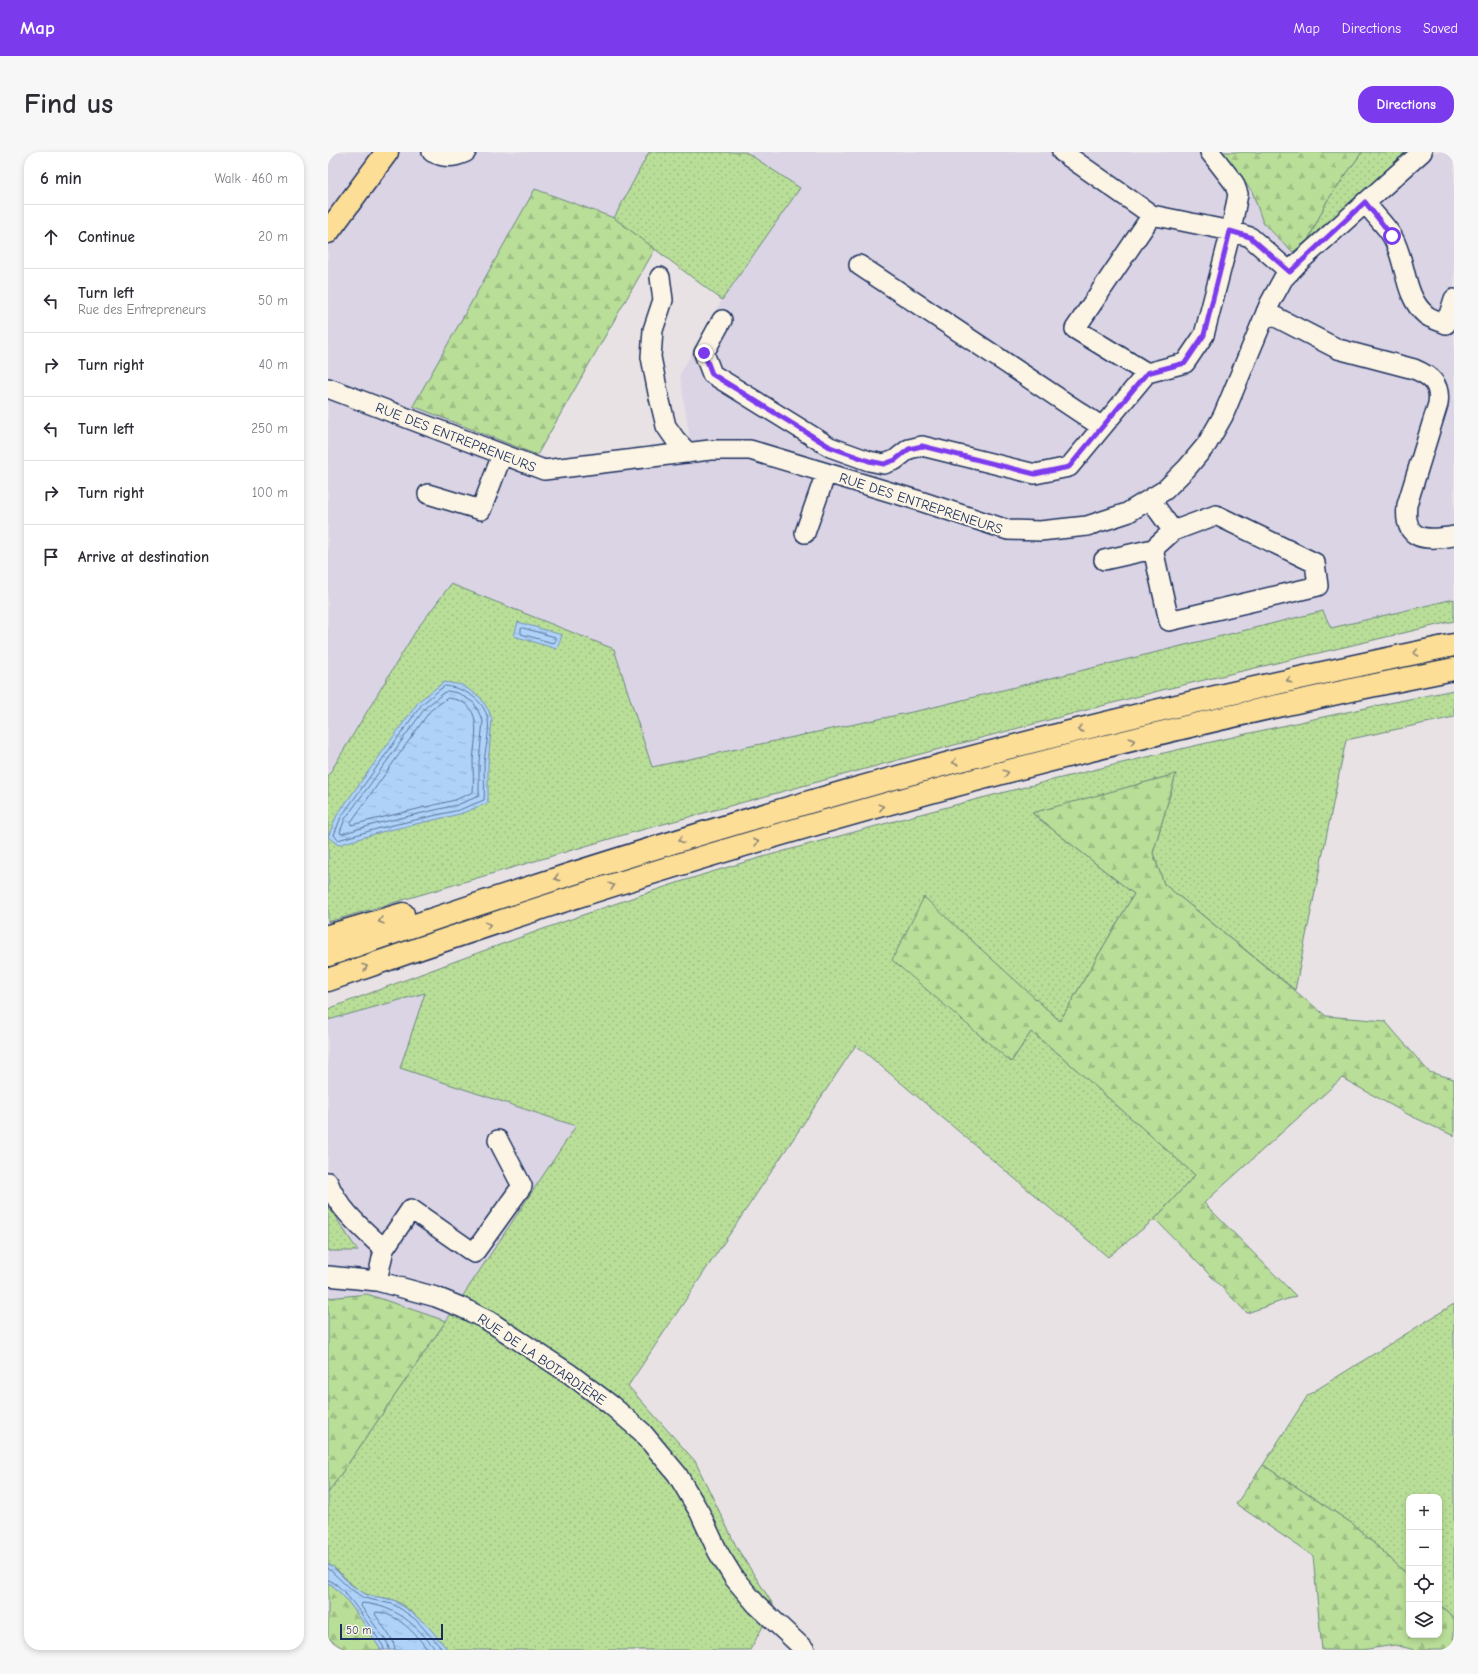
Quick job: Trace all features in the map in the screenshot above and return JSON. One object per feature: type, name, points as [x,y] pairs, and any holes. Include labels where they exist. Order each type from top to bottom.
[{"type":"main road","points":[[328,232],[387,152]]},
{"type":"main road","points":[[328,955],[429,920],[718,829],[949,763],[1189,703],[1454,645]]},
{"type":"main road","points":[[328,980],[525,913],[726,851],[926,794],[1170,732],[1454,669]]},
{"type":"main road","points":[[328,936],[417,910],[429,920]]},
{"type":"street","points":[[432,152],[444,157],[459,155],[466,152]]},
{"type":"street","points":[[1062,152],[1152,215],[1230,231],[1250,237],[1290,272]]},
{"type":"street","points":[[722,320],[704,353],[712,374],[830,447],[869,461],[884,464],[895,460],[909,449],[922,446],[1035,474],[1069,467],[1147,373],[1185,363],[1204,335],[1238,194],[1234,183],[1210,152]]},
{"type":"street","name":"RUE DES ENTREPRENEURS","points":[[328,388],[544,470],[710,450],[750,450],[920,501],[1008,530],[1040,531],[1087,526],[1127,513],[1165,490],[1187,468],[1207,444],[1223,416],[1266,312],[1283,279],[1365,202],[1422,152]]},
{"type":"street","points":[[1365,202],[1392,236],[1400,255],[1408,286],[1416,305],[1427,316],[1446,324],[1454,299]]},
{"type":"street","points":[[1147,373],[1075,329],[1152,215]]},
{"type":"street","points":[[859,265],[1102,427]]},
{"type":"street","points":[[660,277],[663,300],[654,330],[651,357],[666,426],[675,439],[688,453]]},
{"type":"street","points":[[1266,312],[1338,349],[1414,369],[1425,373],[1432,378],[1439,395],[1438,404],[1407,505],[1407,526],[1420,538],[1437,539],[1454,536]]},
{"type":"street","points":[[428,494],[481,510],[502,455]]},
{"type":"street","points":[[805,533],[826,473]]},
{"type":"street","points":[[1150,499],[1173,531]]},
{"type":"street","points":[[1104,560],[1153,549],[1173,531],[1216,515],[1315,563],[1318,586],[1169,621],[1153,549]]},
{"type":"street","points":[[377,1281],[384,1249],[411,1209],[474,1253],[522,1186],[498,1140]]},
{"type":"street","points":[[328,1182],[332,1194],[361,1227],[384,1249]]},
{"type":"street","points":[[328,1276],[354,1279]]},
{"type":"street","points":[[328,1283],[354,1279]]},
{"type":"street","name":"RUE DE LA BOTARDIÈRE","points":[[354,1279],[377,1281],[436,1297],[463,1308],[489,1321],[570,1374],[611,1405],[642,1432],[677,1474],[700,1513],[718,1552],[734,1578],[756,1604],[805,1650]]},
{"type":"shaded area","points":[[328,152],[649,152],[614,218],[535,189],[414,406],[555,461],[690,440],[680,374],[722,300],[799,188],[746,152],[1220,152],[1252,191],[1263,223],[1293,252],[1410,152],[1454,152],[1454,599],[1331,628],[1324,612],[926,709],[652,768],[614,649],[451,584],[417,629],[328,776]]},
{"type":"shaded area","points":[[426,993],[400,1068],[576,1125],[446,1321],[367,1294],[328,1298],[328,1020]]},
{"type":"green space","points":[[649,152],[746,152],[800,188],[722,300],[614,218]]},
{"type":"green space","points":[[1220,152],[1362,152],[1327,201],[1308,240],[1293,252],[1263,223],[1252,191]]},
{"type":"green space","points":[[1362,152],[1410,152],[1308,240],[1327,201]]},
{"type":"green space","points":[[535,189],[614,218],[655,249],[537,455],[413,406]]},
{"type":"green space","points":[[451,584],[614,649],[652,767],[926,709],[1323,611],[1331,628],[1454,599],[1454,621],[1162,690],[898,760],[623,835],[328,922],[328,776],[417,629]]},
{"type":"green space","points":[[1454,690],[1454,717],[1346,740],[1295,990],[1164,884],[1153,853],[1176,774],[1033,814],[1134,894],[1060,1021],[924,898],[1011,1062],[1031,1032],[1060,1055],[1195,1175],[1155,1219],[1108,1257],[856,1045],[628,1386],[695,1461],[737,1548],[774,1606],[750,1650],[448,1650],[422,1622],[400,1603],[387,1598],[366,1594],[356,1588],[328,1564],[328,1493],[446,1321],[576,1126],[400,1068],[425,993],[328,1020],[328,1009],[593,911],[711,872],[767,856],[909,817],[1113,765],[1317,718]]},
{"type":"green space","points":[[1176,774],[1153,853],[1164,884],[1326,1016],[1385,1021],[1429,1072],[1454,1079],[1454,1136],[1409,1115],[1342,1078],[1204,1203],[1296,1296],[1247,1313],[1155,1219],[1195,1175],[1060,1055],[1031,1032],[1011,1062],[892,960],[924,897],[1060,1021],[1134,894],[1032,813]]},
{"type":"green space","points":[[328,1206],[358,1251],[328,1251]]},
{"type":"green space","points":[[367,1294],[446,1321],[328,1493],[328,1298]]},
{"type":"green space","points":[[1454,1304],[1454,1618],[1442,1607],[1442,1494],[1406,1494],[1406,1573],[1353,1524],[1263,1465],[1308,1395]]},
{"type":"green space","points":[[1263,1465],[1353,1524],[1406,1573],[1406,1638],[1442,1638],[1442,1607],[1454,1618],[1454,1650],[1415,1650],[1395,1645],[1361,1650],[1322,1650],[1313,1556],[1236,1504]]},
{"type":"green space","points":[[328,1583],[342,1594],[364,1623],[381,1650],[345,1650],[328,1638]]},
{"type":"water","points":[[518,622],[562,635],[557,649],[514,636]]},
{"type":"water","points":[[444,682],[462,685],[480,697],[489,711],[492,720],[488,763],[488,803],[460,814],[381,832],[338,845],[328,837],[337,815],[419,701]]},
{"type":"water","points":[[328,1564],[332,1566],[351,1585],[367,1595],[394,1600],[403,1606],[427,1625],[448,1650],[381,1650],[364,1623],[342,1594],[328,1583]]},
{"type":"route","points":[[704,353],[712,374],[830,447],[869,461],[884,464],[895,460],[909,449],[922,446],[1035,474],[1069,467],[1147,373],[1185,363],[1204,335],[1230,231],[1250,237],[1290,272],[1365,202],[1392,236]]}]
